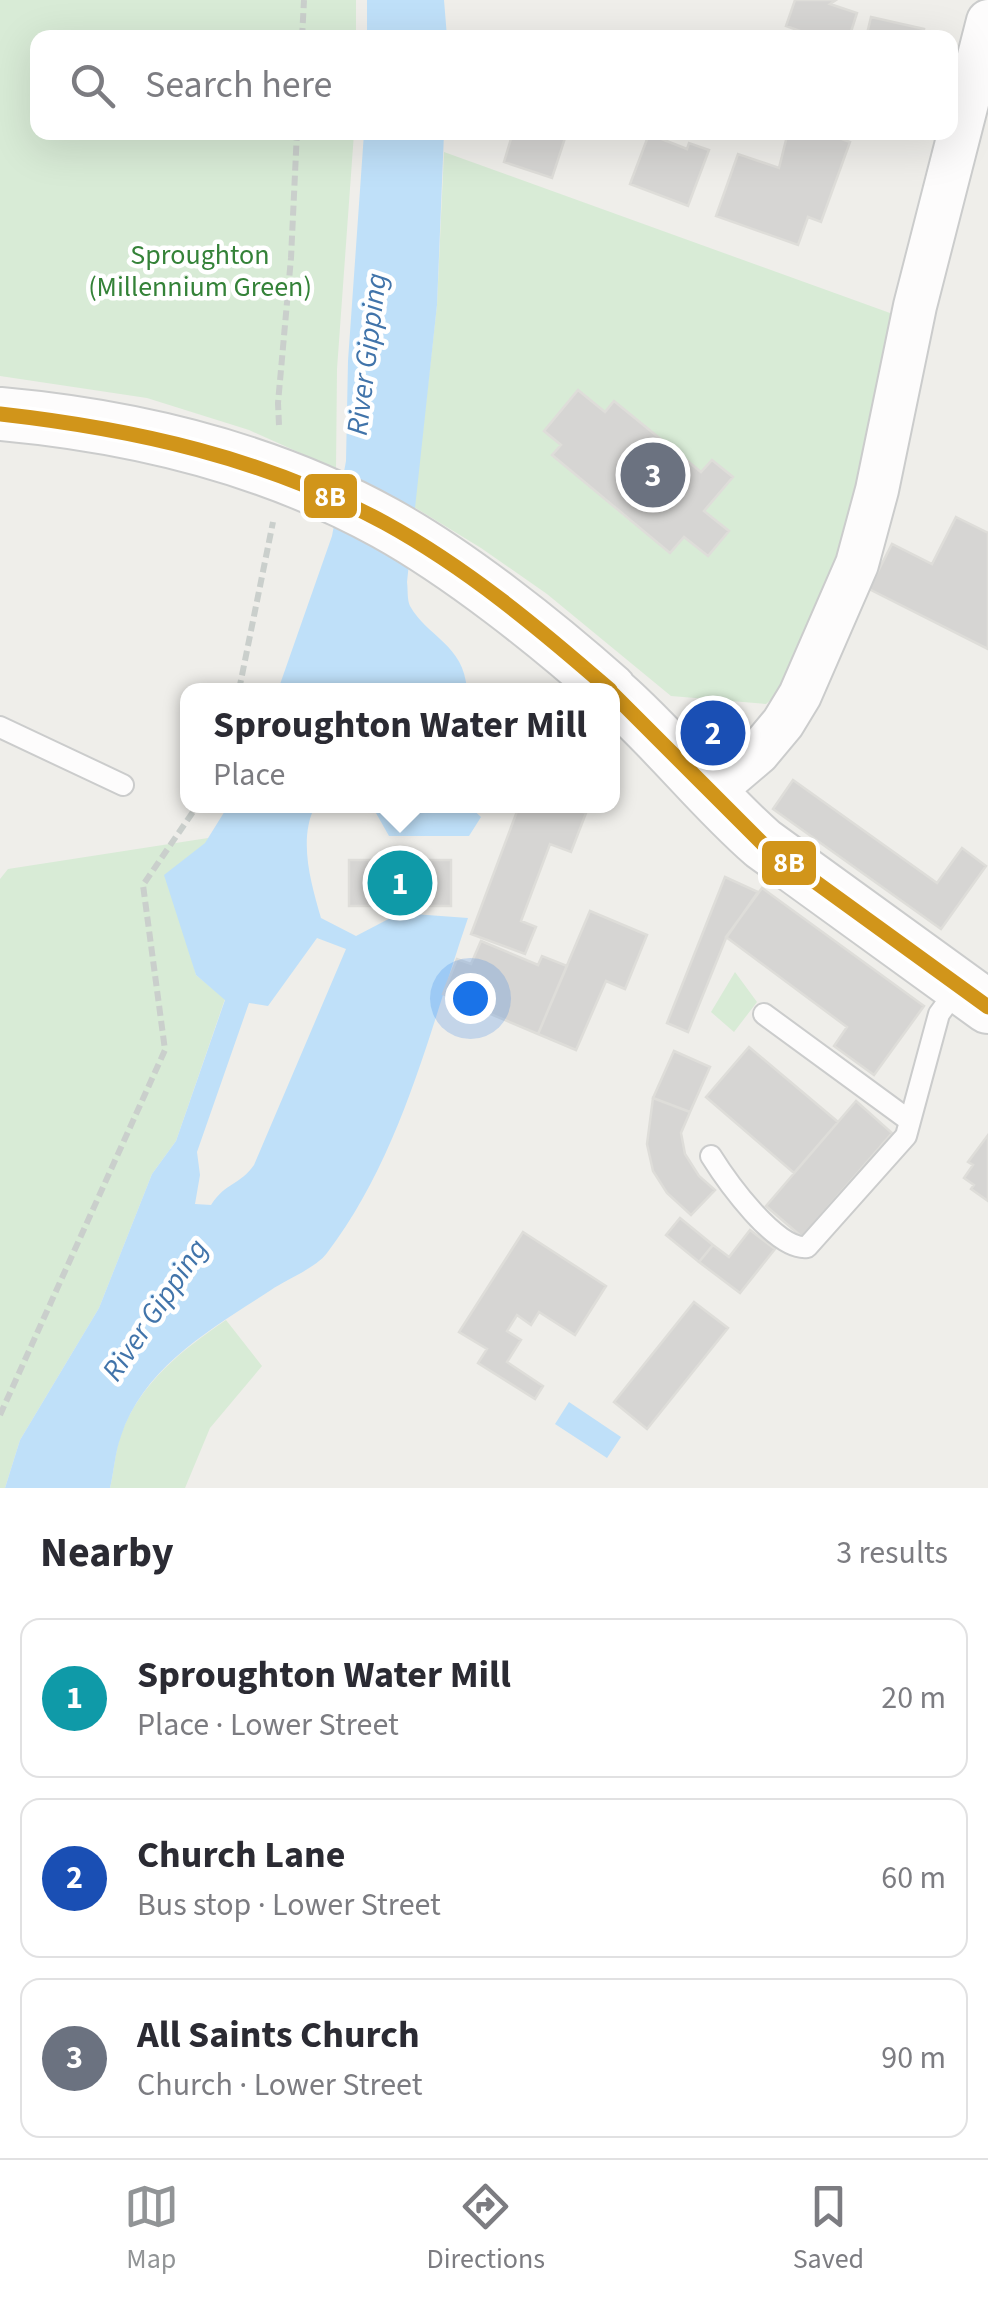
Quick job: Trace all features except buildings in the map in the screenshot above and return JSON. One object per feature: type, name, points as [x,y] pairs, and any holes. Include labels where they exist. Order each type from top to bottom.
[{"type":"street","points":[[958,138],[988,21]]},
{"type":"street","points":[[711,793],[758,753],[782,724],[800,695],[856,564],[877,490],[915,306],[958,140]]},
{"type":"street","points":[[0,414],[66,420],[179,443],[300,482],[386,524],[445,562],[538,630],[600,683]]},
{"type":"street","points":[[620,700],[763,844],[974,996]]},
{"type":"lane","points":[[0,728],[123,786]]},
{"type":"lane","points":[[710,1156],[760,1218],[793,1246],[800,1248],[812,1243],[906,1136],[939,1014],[974,996]]},
{"type":"lane","points":[[764,1014],[910,1121]]},
{"type":"path","points":[[302,30],[304,0]]},
{"type":"path","points":[[241,683],[300,482],[278,404],[298,140]]},
{"type":"path","points":[[0,1415],[164,1050],[143,884],[193,813]]},
{"type":"green space","name":"Sproughton (Millennium Green)","points":[[0,0],[356,0],[356,30],[30,30],[30,140],[353,140],[337,369],[336,469],[249,430],[147,398],[0,376]]},
{"type":"green space","points":[[444,152],[890,313],[897,323],[830,595],[782,690],[766,704],[671,696],[547,594],[414,507],[437,305]]},
{"type":"green space","points":[[208,838],[185,932],[196,975],[225,999],[176,1141],[152,1174],[99,1308],[20,1440],[5,1488],[0,1488],[0,879],[8,869]]},
{"type":"green space","points":[[735,972],[757,1002],[734,1032],[711,1012]]},
{"type":"green space","points":[[226,1320],[262,1366],[210,1428],[185,1488],[110,1488],[121,1434],[139,1399],[179,1355]]},
{"type":"water","points":[[367,0],[444,0],[446,30],[367,30]]},
{"type":"water","name":"River Gipping","points":[[364,140],[444,140],[437,305],[407,582],[410,606],[452,651],[466,683],[280,683],[332,536],[346,461],[348,361]]},
{"type":"water","name":"River Gipping","points":[[224,813],[312,813],[307,847],[321,918],[356,936],[400,913],[468,918],[394,1134],[375,1176],[327,1253],[204,1334],[163,1369],[132,1411],[119,1442],[110,1488],[5,1488],[20,1440],[99,1308],[152,1174],[176,1141],[225,1000],[196,975],[164,875],[205,843]],"holes":[[[317,938],[346,949],[254,1165],[211,1205],[195,1204],[200,1175],[197,1152],[249,1003],[268,1006]]]},
{"type":"water","points":[[376,813],[477,813],[481,817],[469,836],[389,836]]},
{"type":"water","points":[[569,1402],[621,1437],[607,1458],[555,1424]]},
{"type":"transit line","name":"8B","points":[[0,414],[100,428],[198,450],[340,500],[385,523],[474,580],[602,683]]},
{"type":"transit line","name":"8B","points":[[620,701],[763,844],[988,1007]]},
{"type":"place","name":"All Saints Church","points":[[653,475]]},
{"type":"place","name":"Church Lane","points":[[713,733]]},
{"type":"place","name":"Sproughton Water Mill","points":[[400,883]]}]
